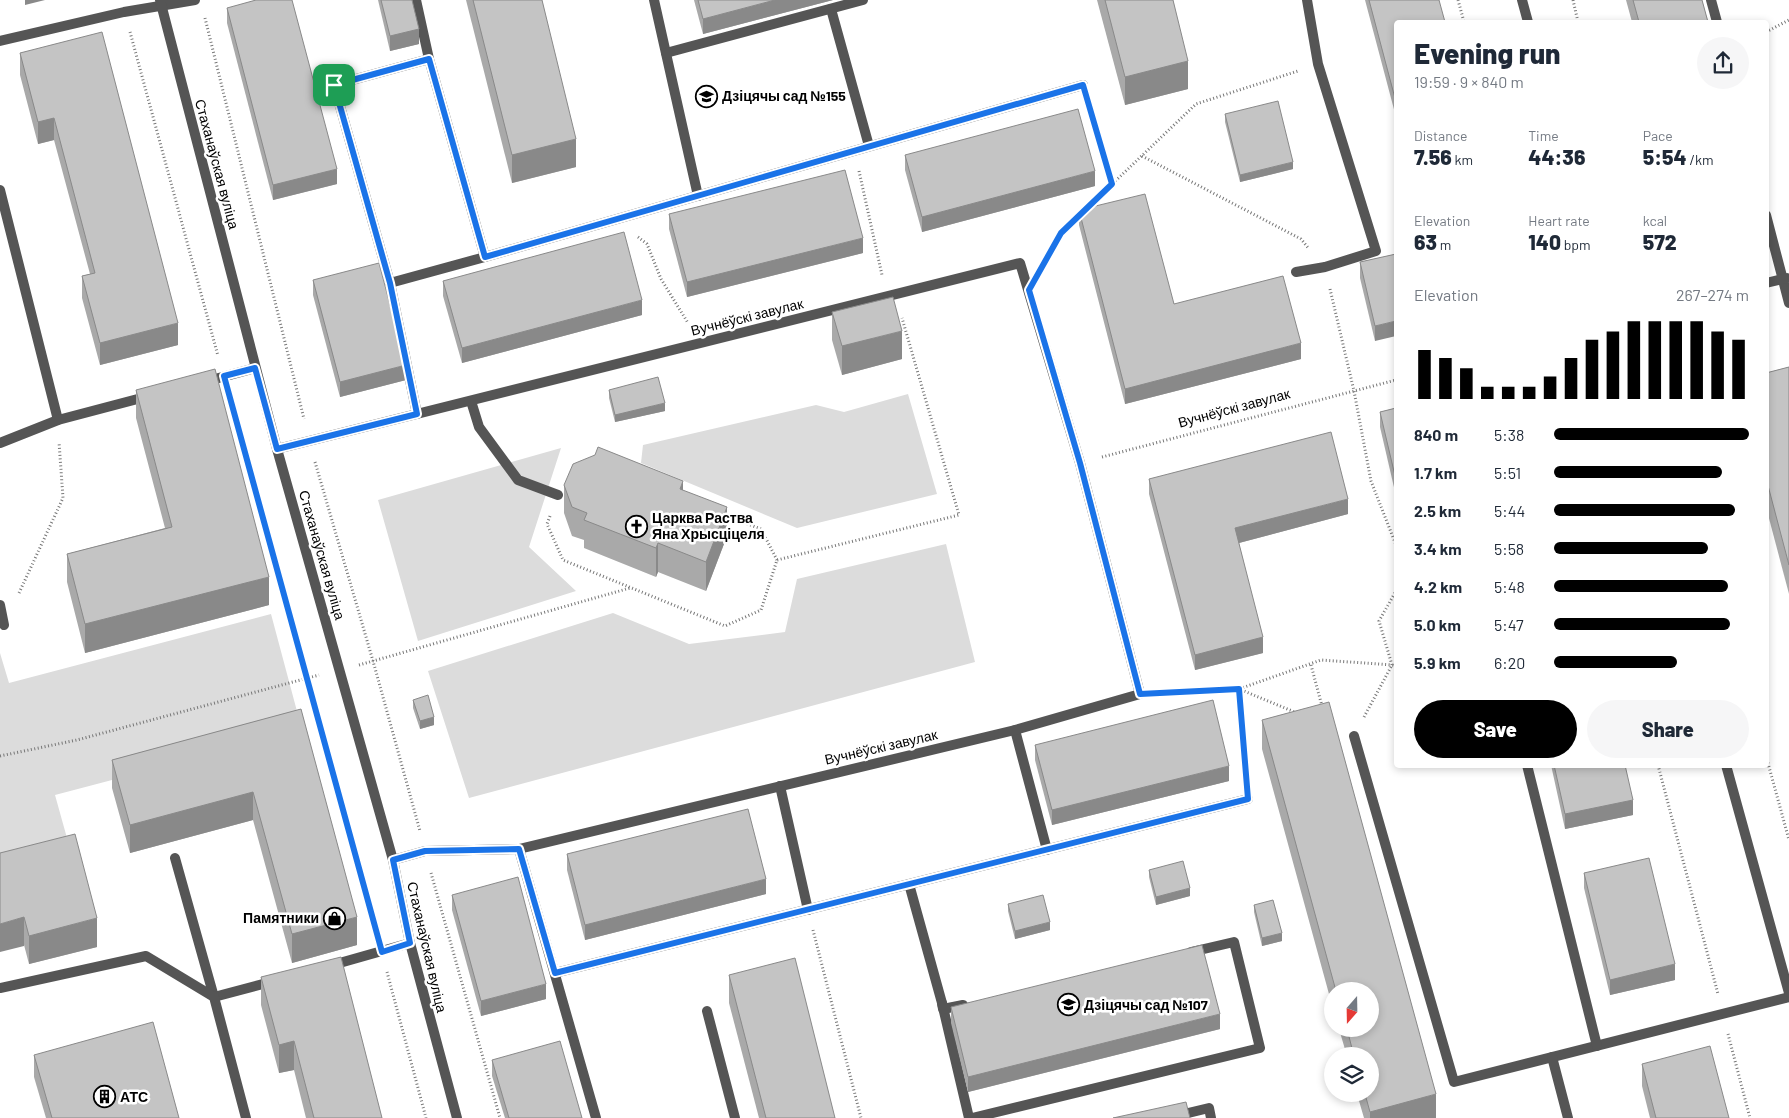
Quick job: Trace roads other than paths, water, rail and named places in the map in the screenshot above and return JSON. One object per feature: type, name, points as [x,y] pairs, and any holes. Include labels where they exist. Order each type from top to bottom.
[{"type":"street","points":[[0,41],[160,2],[195,0]]},
{"type":"street","points":[[416,0],[429,59],[485,257]]},
{"type":"street","points":[[654,0],[698,196]]},
{"type":"street","points":[[666,53],[863,0]]},
{"type":"street","points":[[1296,272],[1324,268],[1376,250],[1318,64],[1307,0]]},
{"type":"street","points":[[1522,0],[1527,20]]},
{"type":"street","points":[[1711,0],[1716,20]]},
{"type":"street","name":"Стаханаўская вуліца","points":[[160,2],[255,368],[393,860],[410,943],[457,1118]]},
{"type":"street","points":[[831,9],[870,146]]},
{"type":"street","points":[[417,414],[390,283],[334,85],[429,59]]},
{"type":"street","points":[[390,283],[1083,85]]},
{"type":"street","points":[[0,190],[58,420]]},
{"type":"street","points":[[1769,224],[1786,278],[1789,303]]},
{"type":"street","name":"Вучнёўскі завулак","points":[[277,449],[1020,263],[1080,463],[1140,694],[1015,730],[519,849],[425,851],[393,860]]},
{"type":"street","points":[[1769,282],[1786,278]]},
{"type":"street","points":[[196,384],[255,368]]},
{"type":"street","points":[[0,443],[58,420],[159,393]]},
{"type":"street","points":[[471,400],[479,427],[518,480],[558,495]]},
{"type":"street","points":[[0,605],[4,626]]},
{"type":"street","points":[[1015,730],[1046,850]]},
{"type":"street","points":[[1354,736],[1454,1082],[1789,997]]},
{"type":"street","points":[[1528,768],[1598,1046]]},
{"type":"street","points":[[1727,768],[1789,993]]},
{"type":"street","points":[[780,786],[808,910]]},
{"type":"street","points":[[555,973],[1248,799]]},
{"type":"street","points":[[519,849],[596,1118]]},
{"type":"street","points":[[175,858],[246,1118]]},
{"type":"street","points":[[909,884],[942,1003],[970,1118],[1260,1048],[1234,942],[1185,953]]},
{"type":"street","points":[[316,969],[410,943]]},
{"type":"street","points":[[0,988],[146,956],[214,997],[288,977]]},
{"type":"street","points":[[942,1003],[943,1009],[972,1003]]},
{"type":"street","points":[[707,1011],[735,1118]]},
{"type":"street","points":[[1552,1057],[1568,1118]]},
{"type":"street","points":[[1167,1118],[1209,1108],[1211,1118]]},
{"type":"place","name":"Дзіцячы сад №155","points":[[706,96]]},
{"type":"place","name":"Царква Раства Яна Хрысціцеля","points":[[636,526]]},
{"type":"place","name":"Памятники","points":[[335,918]]},
{"type":"place","name":"Дзіцячы сад №107","points":[[1068,1005]]},
{"type":"place","name":"АТС","points":[[104,1097]]}]
